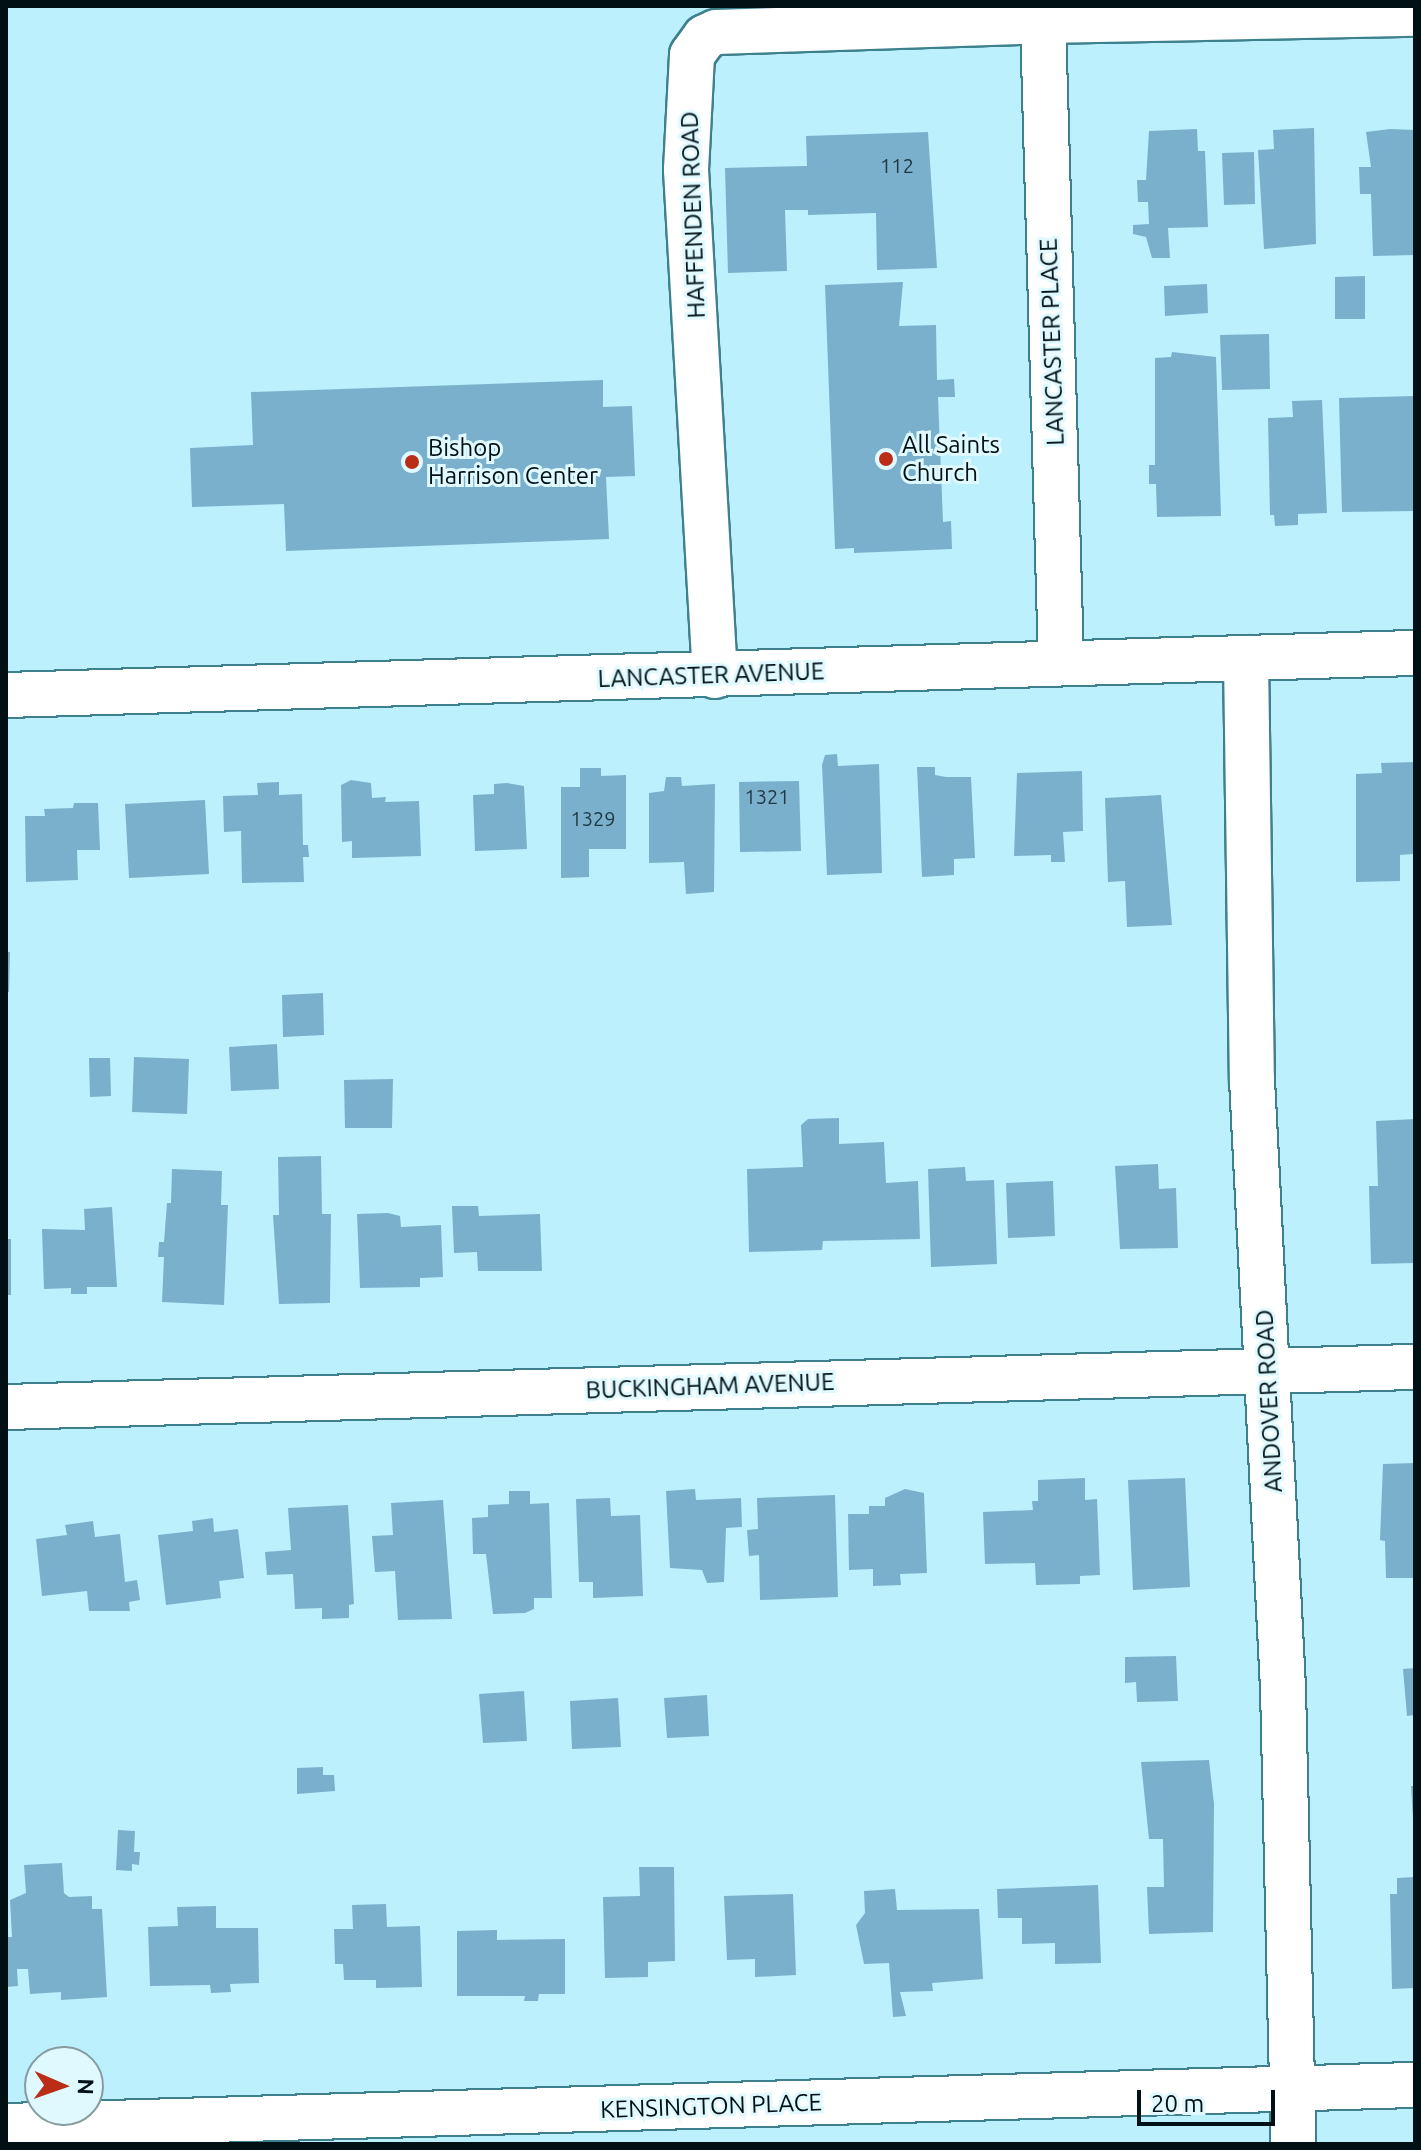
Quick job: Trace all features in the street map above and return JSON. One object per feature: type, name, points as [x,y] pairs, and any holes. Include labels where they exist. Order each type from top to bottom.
[{"type":"street","name":"HAFFENDEN ROAD","points":[[715,676],[686,170],[692,55],[716,32],[1043,21],[1415,14]]},
{"type":"street","name":"LANCASTER PLACE","points":[[1043,21],[1061,663]]},
{"type":"street","name":"LANCASTER AVENUE","points":[[6,695],[1415,653]]},
{"type":"street","name":"ANDOVER ROAD","points":[[1246,658],[1252,1080],[1283,1687],[1293,2144]]},
{"type":"street","name":"BUCKINGHAM AVENUE","points":[[6,1407],[1415,1367]]},
{"type":"street","name":"KENSINGTON PLACE","points":[[6,2126],[1415,2085]]},
{"type":"building","points":[[1314,128],[1316,244],[1264,249],[1258,150],[1274,149],[1273,130]]},
{"type":"building","points":[[1197,129],[1198,151],[1205,151],[1208,227],[1168,228],[1170,258],[1152,258],[1146,237],[1133,234],[1133,225],[1149,224],[1148,202],[1138,202],[1137,180],[1146,180],[1149,131]]},
{"type":"building","points":[[1415,130],[1415,255],[1373,256],[1371,194],[1360,194],[1359,167],[1371,167],[1366,132]]},
{"type":"building","points":[[928,132],[937,268],[877,270],[876,213],[808,215],[808,210],[785,210],[787,271],[728,273],[725,168],[807,166],[806,136]]},
{"type":"building","points":[[1254,152],[1255,204],[1224,205],[1222,153]]},
{"type":"building","points":[[1365,276],[1365,319],[1335,319],[1335,277]]},
{"type":"building","name":"All Saints Church","points":[[903,282],[899,326],[936,325],[937,380],[954,379],[955,397],[938,397],[943,522],[951,521],[952,549],[854,553],[854,548],[835,549],[825,285]]},
{"type":"building","points":[[1207,284],[1208,313],[1165,316],[1164,286]]},
{"type":"building","points":[[1269,334],[1270,389],[1222,390],[1220,335]]},
{"type":"building","points":[[1172,352],[1216,357],[1221,516],[1157,517],[1156,484],[1149,484],[1149,465],[1155,465],[1155,358],[1171,357]]},
{"type":"building","name":"Bishop Harrison Center","points":[[603,380],[603,407],[632,406],[635,476],[606,477],[609,539],[286,551],[284,504],[192,507],[190,448],[253,445],[251,392]]},
{"type":"building","points":[[1415,396],[1415,511],[1342,512],[1339,398]]},
{"type":"building","points":[[1322,400],[1327,513],[1298,514],[1298,525],[1275,526],[1274,515],[1270,515],[1268,418],[1293,417],[1292,401]]},
{"type":"building","points":[[837,754],[838,766],[879,764],[882,873],[827,875],[822,765],[825,755]]},
{"type":"building","points":[[1415,762],[1413,854],[1400,855],[1400,881],[1356,882],[1356,774],[1382,773],[1381,763]]},
{"type":"building","points":[[917,767],[935,767],[935,775],[971,777],[975,858],[954,859],[954,875],[922,877]]},
{"type":"building","points":[[580,768],[601,768],[601,776],[626,775],[626,849],[589,849],[589,877],[561,878],[561,787],[580,787]]},
{"type":"building","points":[[1082,771],[1083,831],[1063,832],[1065,862],[1051,862],[1051,855],[1014,856],[1017,773]]},
{"type":"building","points":[[666,777],[681,777],[682,786],[715,784],[714,892],[686,894],[684,862],[649,863],[649,793],[664,791]]},
{"type":"building","points":[[351,780],[371,783],[372,798],[386,797],[385,802],[419,801],[421,856],[352,858],[352,841],[342,842],[341,785]]},
{"type":"building","points":[[799,781],[801,851],[740,852],[739,782]]},
{"type":"building","points":[[279,782],[279,795],[302,794],[303,845],[308,845],[309,857],[303,857],[304,882],[242,883],[241,831],[224,832],[223,796],[258,795],[257,783]]},
{"type":"building","points":[[494,784],[524,786],[527,849],[475,851],[473,795],[494,794]]},
{"type":"building","points":[[1161,795],[1172,925],[1127,927],[1125,881],[1108,882],[1105,798]]},
{"type":"building","points":[[205,800],[209,874],[129,878],[125,804]]},
{"type":"building","points":[[74,803],[98,803],[100,850],[77,850],[78,880],[26,882],[25,816],[45,816],[44,809],[73,808]]},
{"type":"building","points":[[6,952],[10,952],[9,992],[6,992]]},
{"type":"building","points":[[323,993],[324,1035],[283,1037],[282,995]]},
{"type":"building","points":[[277,1044],[279,1089],[231,1091],[229,1047]]},
{"type":"building","points":[[134,1057],[189,1059],[187,1114],[132,1112]]},
{"type":"building","points":[[89,1058],[110,1058],[111,1096],[90,1097]]},
{"type":"building","points":[[393,1079],[392,1128],[345,1128],[344,1080]]},
{"type":"building","points":[[839,1118],[839,1144],[884,1142],[886,1183],[918,1181],[920,1239],[823,1241],[822,1250],[749,1252],[747,1169],[803,1167],[801,1125],[808,1119]]},
{"type":"building","points":[[1415,1119],[1415,1263],[1371,1264],[1369,1186],[1378,1186],[1376,1121]]},
{"type":"building","points":[[321,1156],[322,1214],[331,1214],[330,1303],[279,1304],[273,1215],[279,1215],[278,1157]]},
{"type":"building","points":[[1158,1164],[1159,1189],[1176,1188],[1178,1248],[1120,1249],[1115,1166]]},
{"type":"building","points":[[965,1167],[966,1181],[994,1180],[997,1264],[931,1267],[928,1169]]},
{"type":"building","points":[[172,1169],[222,1171],[221,1205],[228,1205],[224,1305],[162,1302],[164,1257],[158,1257],[159,1242],[164,1242],[167,1203],[171,1203]]},
{"type":"building","points":[[1053,1181],[1055,1236],[1008,1238],[1006,1183]]},
{"type":"building","points":[[452,1206],[478,1206],[479,1216],[540,1214],[542,1271],[478,1271],[477,1252],[454,1253]]},
{"type":"building","points":[[112,1207],[117,1287],[87,1287],[87,1294],[71,1294],[71,1288],[44,1289],[42,1229],[85,1230],[84,1209]]},
{"type":"building","points":[[388,1213],[400,1216],[401,1227],[441,1225],[443,1277],[420,1278],[420,1287],[360,1288],[357,1214]]},
{"type":"building","points":[[6,1239],[11,1239],[11,1295],[6,1295]]},
{"type":"building","points":[[1415,1463],[1415,1578],[1386,1578],[1385,1541],[1380,1540],[1383,1464]]},
{"type":"building","points":[[1085,1478],[1085,1500],[1097,1499],[1100,1575],[1080,1576],[1080,1584],[1036,1585],[1035,1563],[985,1564],[983,1512],[1033,1510],[1032,1501],[1038,1501],[1038,1480]]},
{"type":"building","points":[[1185,1478],[1190,1587],[1133,1590],[1128,1480]]},
{"type":"building","points":[[695,1489],[696,1500],[741,1498],[742,1527],[726,1528],[724,1582],[707,1583],[702,1570],[670,1568],[666,1491]]},
{"type":"building","points":[[905,1489],[924,1493],[927,1573],[900,1574],[901,1585],[873,1586],[873,1569],[849,1570],[848,1514],[869,1514],[869,1506],[885,1506],[885,1498]]},
{"type":"building","points":[[509,1491],[530,1491],[530,1504],[549,1503],[552,1598],[534,1598],[534,1609],[525,1613],[493,1614],[486,1554],[473,1554],[472,1518],[488,1517],[488,1505],[509,1504]]},
{"type":"building","points":[[835,1495],[838,1597],[760,1600],[759,1555],[749,1556],[747,1530],[758,1529],[757,1498]]},
{"type":"building","points":[[610,1498],[611,1516],[640,1515],[643,1596],[593,1598],[593,1582],[579,1582],[576,1499]]},
{"type":"building","points":[[443,1500],[452,1619],[398,1620],[395,1571],[375,1572],[372,1536],[393,1535],[391,1503]]},
{"type":"building","points":[[348,1505],[354,1604],[349,1605],[349,1618],[322,1619],[322,1608],[295,1609],[293,1574],[267,1575],[265,1552],[291,1550],[288,1508]]},
{"type":"building","points":[[213,1518],[214,1532],[238,1529],[244,1578],[219,1581],[221,1598],[166,1605],[158,1535],[193,1531],[192,1521]]},
{"type":"building","points":[[93,1521],[95,1537],[120,1534],[125,1582],[137,1580],[140,1600],[129,1602],[130,1611],[89,1611],[87,1591],[42,1596],[36,1539],[67,1535],[65,1525]]},
{"type":"building","points":[[1176,1656],[1178,1701],[1137,1702],[1136,1682],[1125,1683],[1125,1657]]},
{"type":"building","points":[[1415,1668],[1415,1715],[1407,1716],[1403,1669]]},
{"type":"building","points":[[524,1691],[527,1741],[483,1743],[479,1694]]},
{"type":"building","points":[[707,1695],[709,1736],[667,1738],[664,1698]]},
{"type":"building","points":[[618,1698],[621,1747],[572,1749],[570,1701]]},
{"type":"building","points":[[1209,1760],[1214,1804],[1213,1932],[1149,1934],[1147,1887],[1164,1887],[1163,1839],[1149,1839],[1141,1762]]},
{"type":"building","points":[[323,1767],[323,1775],[334,1775],[335,1791],[297,1794],[297,1768]]},
{"type":"building","points":[[1411,1786],[1415,1786],[1415,1819],[1413,1819]]},
{"type":"building","points":[[118,1830],[135,1831],[134,1852],[140,1852],[139,1865],[132,1864],[132,1871],[116,1870]]},
{"type":"building","points":[[62,1863],[64,1893],[69,1897],[92,1896],[92,1909],[102,1909],[107,1997],[61,2000],[61,1992],[30,1994],[28,1969],[17,1969],[18,1986],[6,1987],[6,1937],[12,1937],[10,1900],[26,1893],[24,1865]]},
{"type":"building","points":[[639,1867],[674,1867],[675,1961],[648,1962],[648,1977],[605,1978],[603,1897],[640,1896]]},
{"type":"building","points":[[1415,1877],[1415,1988],[1392,1989],[1390,1894],[1397,1894],[1397,1878]]},
{"type":"building","points":[[1098,1885],[1101,1963],[1055,1964],[1055,1943],[1022,1944],[1022,1918],[998,1918],[997,1889]]},
{"type":"building","points":[[895,1889],[897,1910],[979,1909],[983,1979],[932,1983],[933,1991],[900,1992],[906,2016],[893,2017],[889,1963],[864,1964],[856,1925],[865,1913],[864,1891]]},
{"type":"building","points":[[793,1894],[796,1975],[755,1977],[755,1959],[727,1960],[724,1896]]},
{"type":"building","points":[[386,1904],[387,1927],[420,1926],[422,1987],[376,1988],[376,1980],[344,1980],[343,1964],[335,1964],[334,1929],[353,1929],[352,1905]]},
{"type":"building","points":[[216,1906],[216,1928],[258,1928],[259,1983],[230,1984],[231,1992],[211,1993],[210,1985],[150,1986],[148,1927],[178,1926],[177,1907]]},
{"type":"building","points":[[497,1930],[497,1940],[565,1939],[565,1994],[539,1994],[538,2001],[524,2001],[525,1996],[457,1996],[457,1931]]},
{"type":"place","name":"All Saints Church","points":[[886,459]]},
{"type":"place","name":"Bishop Harrison Center","points":[[412,462]]}]
